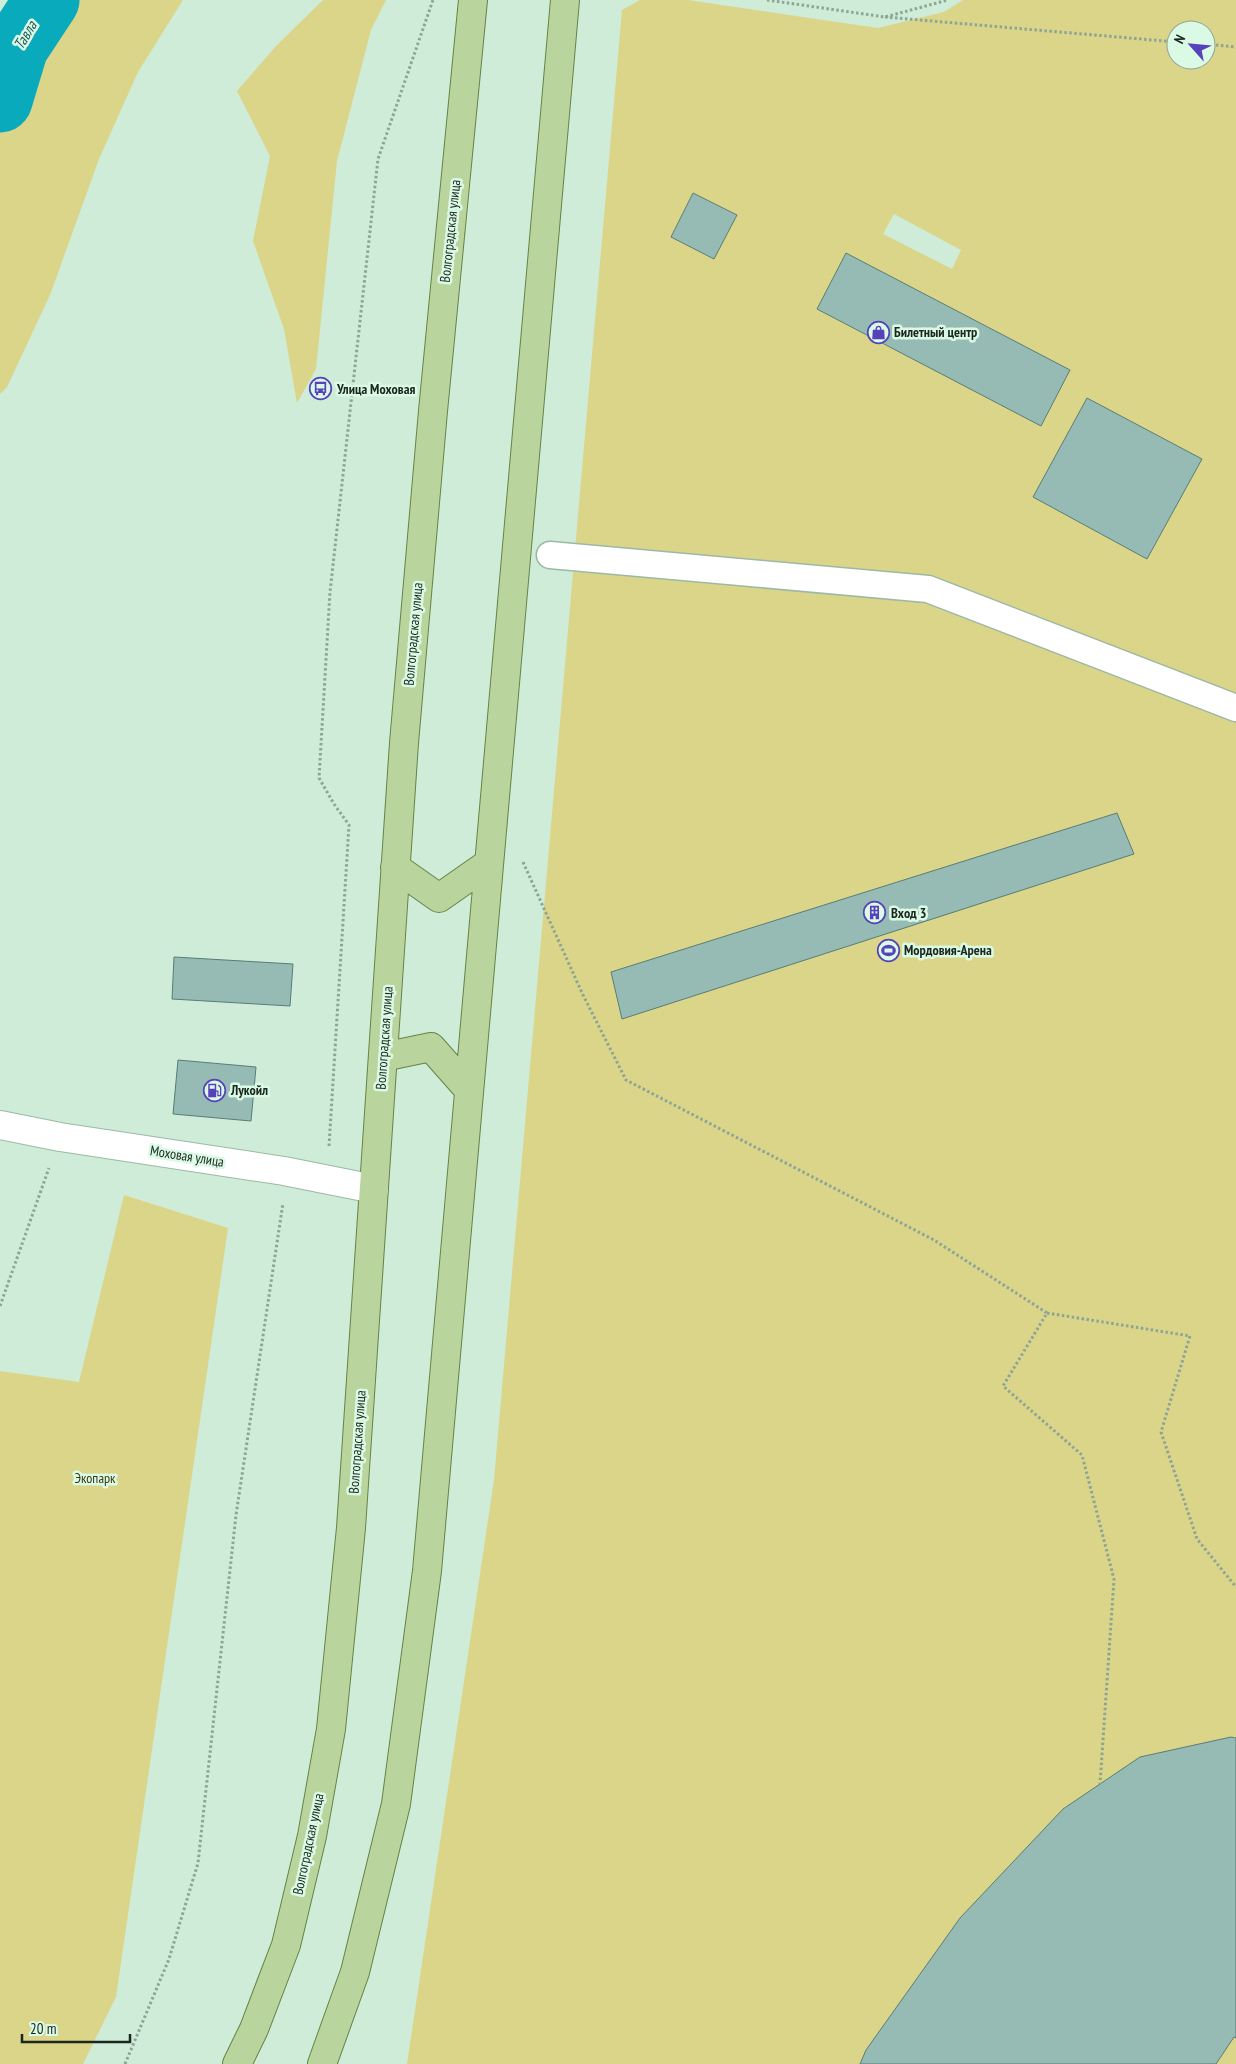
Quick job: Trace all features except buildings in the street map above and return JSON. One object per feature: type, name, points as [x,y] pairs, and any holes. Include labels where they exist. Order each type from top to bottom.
[{"type":"main road","name":"Волгоградская улица","points":[[237,2064],[254,2028],[286,1945],[312,1836],[331,1729],[351,1528],[405,733],[430,440],[473,0]]},
{"type":"main road","points":[[322,2064],[355,1972],[376,1894],[396,1804],[427,1571],[565,0]]},
{"type":"main road","points":[[395,867],[439,898],[489,863]]},
{"type":"main road","points":[[383,1058],[431,1047],[469,1090]]},
{"type":"street","points":[[550,555],[928,589],[1236,708]]},
{"type":"street","name":"Моховая улица","points":[[0,1125],[60,1137],[307,1176],[374,1189]]},
{"type":"path","points":[[125,2064],[169,1959],[198,1863],[236,1515],[283,1203],[328,1149],[349,825],[319,778],[331,582],[378,159],[433,0]]},
{"type":"path","points":[[767,0],[885,17],[1166,41]]},
{"type":"path","points":[[885,17],[948,0]]},
{"type":"path","points":[[1216,45],[1236,46]]},
{"type":"path","points":[[522,859],[583,995],[626,1080],[934,1240],[1047,1312],[1190,1336],[1161,1432],[1197,1539],[1236,1587]]},
{"type":"path","points":[[0,1306],[60,1137]]},
{"type":"path","points":[[1047,1312],[1003,1386],[1082,1455],[1114,1578],[1100,1784]]},
{"type":"green space","points":[[26,0],[183,0],[138,72],[99,159],[50,295],[7,387],[0,394],[0,55]]},
{"type":"green space","points":[[323,0],[386,0],[371,30],[337,161],[316,369],[297,403],[284,329],[253,241],[270,156],[237,91],[276,46]]},
{"type":"green space","name":"Мордовия-Арена","points":[[640,0],[688,0],[878,28],[944,12],[963,0],[1236,0],[1236,2064],[407,2064],[494,1480],[622,10]],"holes":[[[894,214],[961,250],[952,269],[883,234]]]},
{"type":"green space","name":"Экопарк","points":[[124,1195],[228,1228],[116,1997],[83,2064],[0,2064],[0,1371],[79,1382]]},
{"type":"waterway","name":"Тавла","points":[[0,100],[16,47],[47,0]]},
{"type":"place","name":"Билетный центр","points":[[878,332]]},
{"type":"place","name":"Улица Моховая","points":[[321,389]]},
{"type":"place","name":"Вход 3","points":[[875,913]]},
{"type":"place","name":"Мордовия-Арена","points":[[888,950]]},
{"type":"place","name":"Лукойл","points":[[215,1090]]}]
